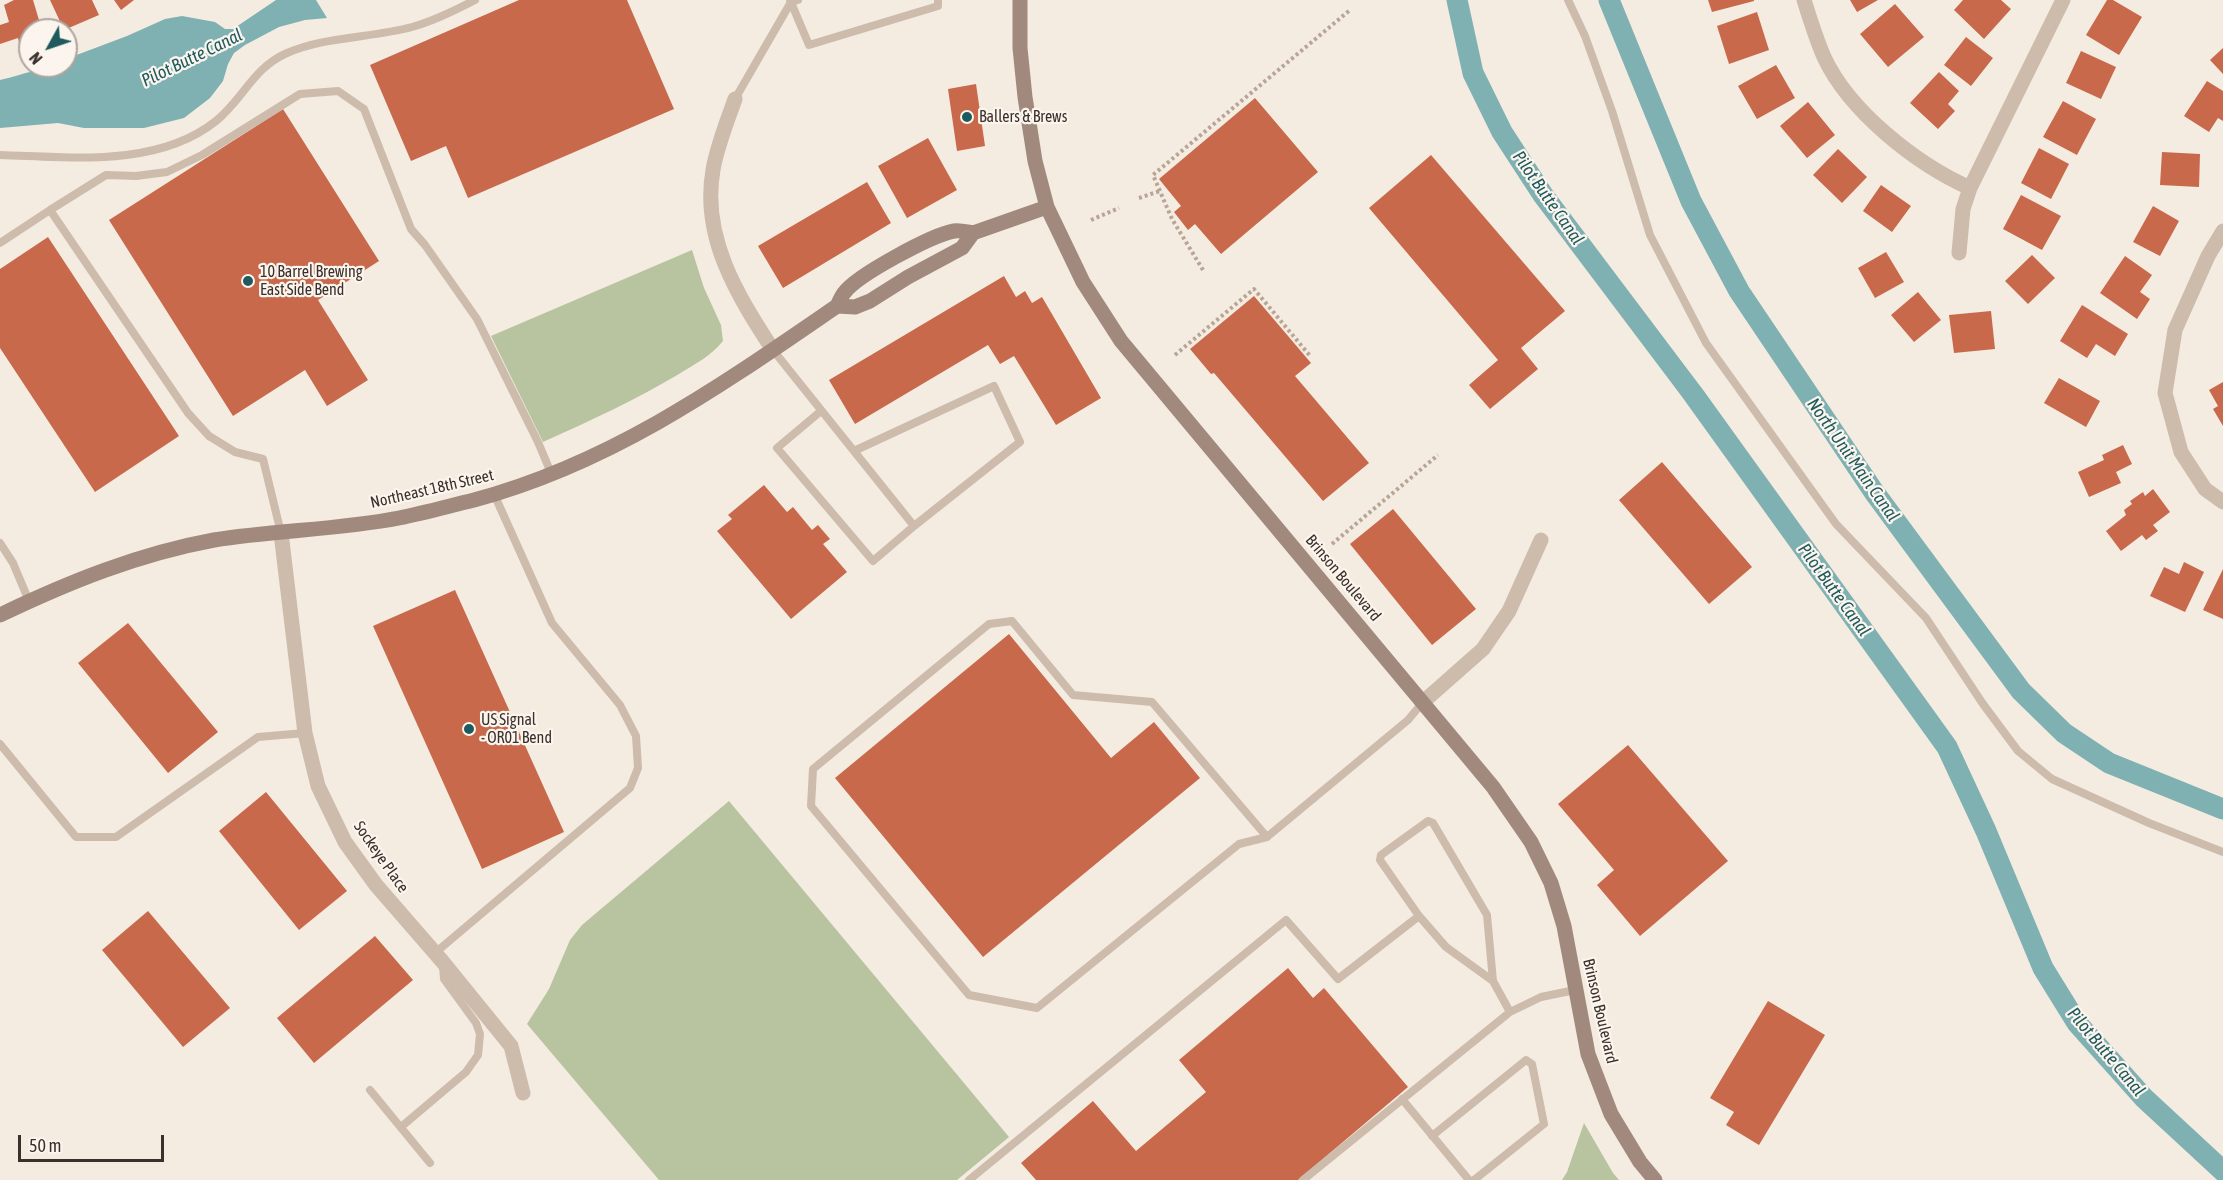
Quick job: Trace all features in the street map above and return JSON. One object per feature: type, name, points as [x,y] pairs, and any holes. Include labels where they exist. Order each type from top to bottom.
[{"type":"street","name":"Brinson Boulevard","points":[[1020,0],[1020,48],[1035,161],[1047,207],[1083,282],[1121,341],[1493,787],[1530,842],[1551,883],[1564,926],[1588,1054],[1611,1114],[1640,1162],[1655,1180]]},
{"type":"street","points":[[1804,0],[1825,58],[1845,90],[1876,124],[1910,153],[1946,177],[1970,188]]},
{"type":"street","points":[[1959,253],[1963,209],[1970,188],[2063,0]]},
{"type":"street","points":[[735,99],[713,171],[711,200],[717,246],[736,292],[772,350]]},
{"type":"street","name":"Northeast 18th Street","points":[[0,615],[81,577],[141,558],[214,540],[399,518],[494,494],[551,473],[613,448],[661,422],[837,306],[844,292],[851,286],[891,260],[945,233],[958,230],[973,233],[1047,207]]},
{"type":"street","points":[[2223,231],[2208,256],[2175,330],[2165,393],[2181,452],[2205,489],[2223,502]]},
{"type":"street","name":"Northeast 18th Street","points":[[837,306],[855,308],[870,301],[908,277],[962,248],[973,233]]},
{"type":"street","name":"Sockeye Place","points":[[281,533],[305,733],[318,786],[345,842],[376,885],[439,957],[511,1046],[523,1093]]},
{"type":"street","points":[[1423,702],[1483,649],[1509,611],[1541,540]]},
{"type":"lane","points":[[0,155],[120,156],[142,154],[165,148],[191,137],[214,122],[234,105],[266,64],[289,52],[328,42],[412,27],[441,18],[475,0]]},
{"type":"lane","points":[[793,1],[809,45],[938,6],[938,0]]},
{"type":"lane","points":[[1568,0],[1585,36],[1612,111],[1650,235],[1706,343],[1836,524],[1926,618],[1983,704],[2018,751],[2052,779],[2149,823],[2223,852]]},
{"type":"lane","points":[[735,99],[793,1]]},
{"type":"lane","points":[[0,243],[106,175],[136,176],[167,172],[202,155],[300,94],[338,91],[363,109],[411,229],[425,244],[477,319],[551,473]]},
{"type":"lane","points":[[50,210],[188,413],[209,436],[235,453],[263,459],[281,533]]},
{"type":"lane","points":[[772,350],[914,525]]},
{"type":"lane","points":[[821,411],[777,448],[873,561],[914,525],[1020,442],[994,386],[854,451]]},
{"type":"lane","points":[[401,1127],[466,1072],[478,1055],[480,1034],[476,1023],[444,979],[439,957],[630,788],[638,768],[636,736],[620,705],[552,623],[494,494]]},
{"type":"lane","points":[[0,543],[13,563],[29,601]]},
{"type":"lane","points":[[1267,837],[1152,702],[1074,695],[1012,621],[989,624],[813,770],[811,806],[969,995],[1037,1008],[1239,844],[1267,837],[1408,720],[1423,702]]},
{"type":"lane","points":[[0,744],[76,837],[116,837],[258,737],[305,733]]},
{"type":"lane","points":[[1493,981],[1446,946],[1419,916],[1380,860],[1381,855],[1428,821],[1433,823],[1487,915],[1493,981],[1510,1012]]},
{"type":"lane","points":[[969,1180],[1286,920],[1338,979],[1419,916]]},
{"type":"lane","points":[[1303,1180],[1510,1012],[1541,997],[1575,990]]},
{"type":"lane","points":[[1432,1136],[1526,1060],[1532,1064],[1544,1124],[1474,1180]]},
{"type":"lane","points":[[370,1090],[429,1163]]},
{"type":"lane","points":[[1402,1099],[1469,1180]]},
{"type":"path","points":[[1203,270],[1172,219],[1153,175],[1350,10]]},
{"type":"path","points":[[1139,198],[1160,191]]},
{"type":"path","points":[[1091,220],[1119,208]]},
{"type":"path","points":[[1175,355],[1254,289],[1311,357]]},
{"type":"path","points":[[1332,544],[1438,455]]},
{"type":"green space","points":[[692,250],[704,288],[721,325],[723,341],[702,359],[662,384],[543,442],[491,336]]},
{"type":"green space","points":[[729,801],[1009,1137],[957,1180],[659,1180],[527,1024],[549,989],[570,940],[582,925]]},
{"type":"green space","points":[[1584,1123],[1613,1173],[1619,1180],[1562,1180]]},
{"type":"water","points":[[276,0],[316,0],[327,18],[305,20],[279,27],[245,45],[234,53],[223,81],[210,98],[184,118],[144,128],[84,128],[58,123],[0,128],[0,80],[18,75],[18,78],[78,78],[78,54],[165,19],[182,16],[215,22],[225,29],[233,29]]},
{"type":"building","points":[[14,0],[33,0],[38,18],[18,18],[18,38],[0,44],[0,25],[9,22],[4,5]]},
{"type":"building","points":[[50,0],[92,0],[99,15],[78,24],[78,18],[58,18]]},
{"type":"building","points":[[114,0],[134,0],[121,10]]},
{"type":"building","points":[[519,0],[627,0],[674,109],[468,198],[446,146],[411,161],[370,65]]},
{"type":"building","points":[[1708,0],[1754,0],[1754,1],[1712,12]]},
{"type":"building","points":[[1850,0],[1878,0],[1857,12]]},
{"type":"building","points":[[1963,0],[2001,0],[2011,9],[1984,39],[1954,10]]},
{"type":"building","points":[[2107,0],[2113,0],[2142,17],[2119,55],[2086,35]]},
{"type":"building","points":[[1895,4],[1924,37],[1888,67],[1860,34]]},
{"type":"building","points":[[1757,12],[1769,50],[1729,64],[1717,26]]},
{"type":"building","points":[[1966,37],[1993,58],[1971,86],[1944,65]]},
{"type":"building","points":[[2223,48],[2223,74],[2210,60]]},
{"type":"building","points":[[2081,51],[2116,67],[2101,99],[2066,83]]},
{"type":"building","points":[[1776,65],[1795,98],[1757,119],[1738,86]]},
{"type":"building","points":[[1939,72],[1959,91],[1948,104],[1955,111],[1938,129],[1910,103]]},
{"type":"building","points":[[2207,81],[2223,91],[2223,121],[2218,118],[2209,132],[2184,116]]},
{"type":"building","name":"Ballers & Brews","points":[[976,84],[985,146],[957,151],[948,89]]},
{"type":"building","points":[[1255,98],[1318,172],[1221,254],[1195,224],[1188,230],[1174,212],[1181,206],[1159,179]]},
{"type":"building","points":[[2063,101],[2096,119],[2077,155],[2043,137]]},
{"type":"building","points":[[1808,102],[1835,135],[1807,158],[1780,126]]},
{"type":"building","name":"10 Barrel Brewing East Side Bend","points":[[283,109],[379,261],[318,300],[368,380],[327,406],[305,370],[233,416],[109,220]]},
{"type":"building","points":[[928,138],[957,190],[907,218],[878,166]]},
{"type":"building","points":[[2039,148],[2069,164],[2051,199],[2021,183]]},
{"type":"building","points":[[1838,149],[1867,177],[1842,203],[1813,175]]},
{"type":"building","points":[[2162,152],[2200,154],[2199,187],[2160,185]]},
{"type":"building","points":[[1431,155],[1565,311],[1521,348],[1538,369],[1490,409],[1469,385],[1498,360],[1369,208]]},
{"type":"building","points":[[867,182],[891,223],[783,288],[758,246]]},
{"type":"building","points":[[1881,185],[1911,206],[1892,232],[1863,211]]},
{"type":"building","points":[[2021,195],[2061,216],[2042,250],[2003,229]]},
{"type":"building","points":[[2153,206],[2179,221],[2160,256],[2133,242]]},
{"type":"building","points":[[48,237],[179,436],[95,492],[0,348],[0,269]]},
{"type":"building","points":[[1886,252],[1904,282],[1875,298],[1858,268]]},
{"type":"building","points":[[2032,255],[2055,278],[2028,304],[2005,281]]},
{"type":"building","points":[[2125,256],[2152,275],[2140,292],[2150,299],[2137,319],[2100,293]]},
{"type":"building","points":[[1004,276],[1016,297],[1025,291],[1032,303],[1042,297],[1101,398],[1056,425],[1014,356],[1000,364],[988,345],[855,424],[829,380]]},
{"type":"building","points":[[1918,292],[1941,320],[1914,342],[1891,315]]},
{"type":"building","points":[[1254,296],[1311,363],[1295,376],[1369,463],[1323,501],[1214,373],[1211,374],[1190,349]]},
{"type":"building","points":[[2082,305],[2128,334],[2115,356],[2096,344],[2087,358],[2060,341]]},
{"type":"building","points":[[1991,311],[1995,349],[1954,353],[1949,315]]},
{"type":"building","points":[[2059,378],[2100,401],[2086,427],[2044,403]]},
{"type":"building","points":[[2223,382],[2223,426],[2213,409],[2218,406],[2209,390]]},
{"type":"building","points":[[2123,445],[2132,464],[2116,472],[2121,483],[2089,497],[2078,472],[2104,460],[2102,455]]},
{"type":"building","points":[[1662,462],[1752,567],[1709,604],[1619,500]]},
{"type":"building","points":[[764,485],[787,512],[793,507],[812,530],[818,525],[830,539],[823,544],[847,572],[791,619],[717,531],[732,519],[728,515]]},
{"type":"building","points":[[2153,489],[2170,512],[2153,525],[2158,531],[2146,540],[2142,535],[2121,551],[2106,531],[2126,515],[2124,510],[2132,504],[2130,501],[2143,492],[2145,496]]},
{"type":"building","points":[[1393,509],[1476,609],[1432,645],[1350,544]]},
{"type":"building","points":[[2184,562],[2204,572],[2185,612],[2150,596],[2164,567],[2179,574]]},
{"type":"building","points":[[2223,569],[2223,619],[2203,610]]},
{"type":"building","name":"US Signal - OR01 Bend","points":[[455,590],[564,832],[482,869],[373,626]]},
{"type":"building","points":[[128,623],[218,732],[168,773],[78,663]]},
{"type":"building","points":[[1009,634],[1111,758],[1154,722],[1200,778],[983,957],[835,778]]},
{"type":"building","points":[[1628,745],[1728,861],[1640,936],[1597,885],[1614,870],[1558,804]]},
{"type":"building","points":[[266,792],[347,891],[299,930],[219,831]]},
{"type":"building","points":[[148,911],[230,1008],[183,1047],[102,950]]},
{"type":"building","points":[[375,936],[413,980],[314,1063],[277,1018]]},
{"type":"building","points":[[1288,968],[1313,998],[1324,988],[1408,1087],[1298,1180],[1036,1180],[1021,1163],[1093,1101],[1136,1151],[1206,1092],[1179,1060]]},
{"type":"building","points":[[1768,1001],[1825,1035],[1759,1145],[1726,1125],[1734,1112],[1710,1098]]},
{"type":"waterway","name":"Pilot Butte Canal","points":[[1457,0],[1473,73],[1502,132],[1543,195],[1693,394],[1947,747],[1986,831],[2043,968],[2077,1023],[2144,1098],[2223,1171]]},
{"type":"waterway","name":"North Unit Main Canal","points":[[1609,0],[1691,201],[1739,291],[1874,492],[2021,691],[2064,733],[2109,763],[2223,809]]},
{"type":"place","name":"Ballers & Brews","points":[[967,117]]},
{"type":"place","name":"10 Barrel Brewing East Side Bend","points":[[248,281]]},
{"type":"place","name":"US Signal - OR01 Bend","points":[[469,729]]}]
